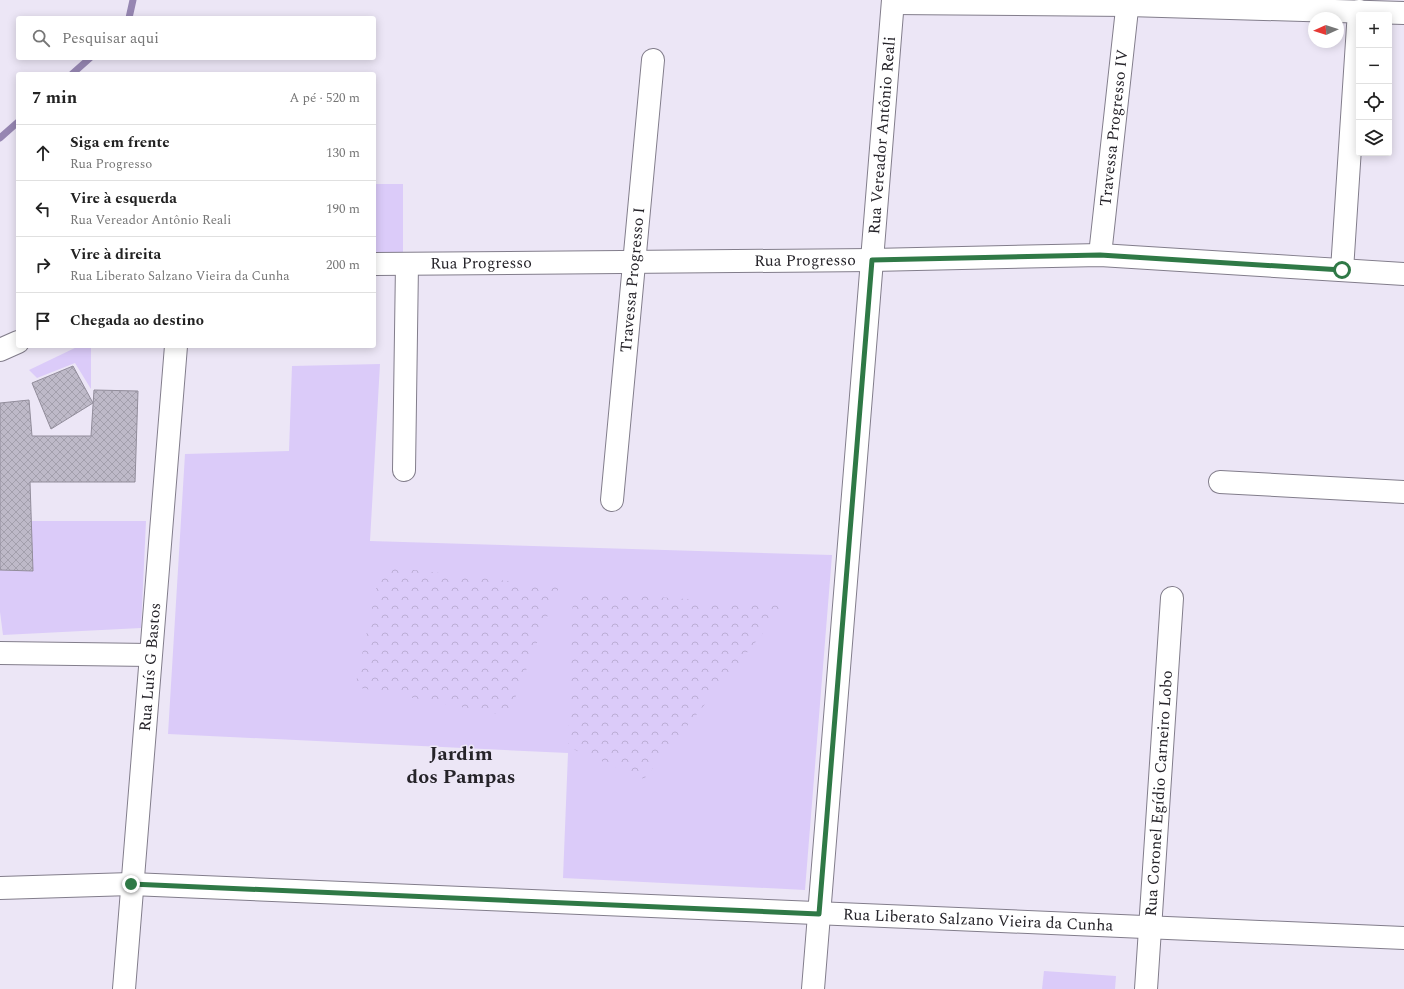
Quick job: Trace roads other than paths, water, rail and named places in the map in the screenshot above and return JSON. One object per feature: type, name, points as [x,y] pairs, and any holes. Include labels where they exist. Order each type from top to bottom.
[{"type":"street","points":[[893,2],[1128,2],[1404,13]]},
{"type":"street","name":"Rua Vereador Antônio Reali","points":[[813,989],[893,2]]},
{"type":"street","name":"Travessa Progresso IV","points":[[1100,255],[1128,2]]},
{"type":"street","points":[[1342,270],[1359,11]]},
{"type":"street","name":"Travessa Progresso I","points":[[612,500],[653,60]]},
{"type":"street","name":"Rua Progresso","points":[[376,264],[872,260],[1100,255],[1404,274]]},
{"type":"street","points":[[404,470],[407,264]]},
{"type":"street","points":[[0,350],[16,343]]},
{"type":"street","name":"Rua Luís G Bastos","points":[[124,989],[131,884],[176,348]]},
{"type":"street","points":[[1220,482],[1404,492]]},
{"type":"street","name":"Rua Coronel Egídio Carneiro Lobo","points":[[1146,989],[1172,598]]},
{"type":"street","points":[[0,653],[150,655]]},
{"type":"street","name":"Rua Liberato Salzano Vieira da Cunha","points":[[0,888],[131,884],[1404,938]]},
{"type":"waterway","points":[[129,16],[133,0]]},
{"type":"waterway","points":[[74,72],[88,60]]},
{"type":"waterway","points":[[0,138],[16,124]]},
{"type":"district","name":"Jardim dos Pampas","points":[[461,766]]}]
